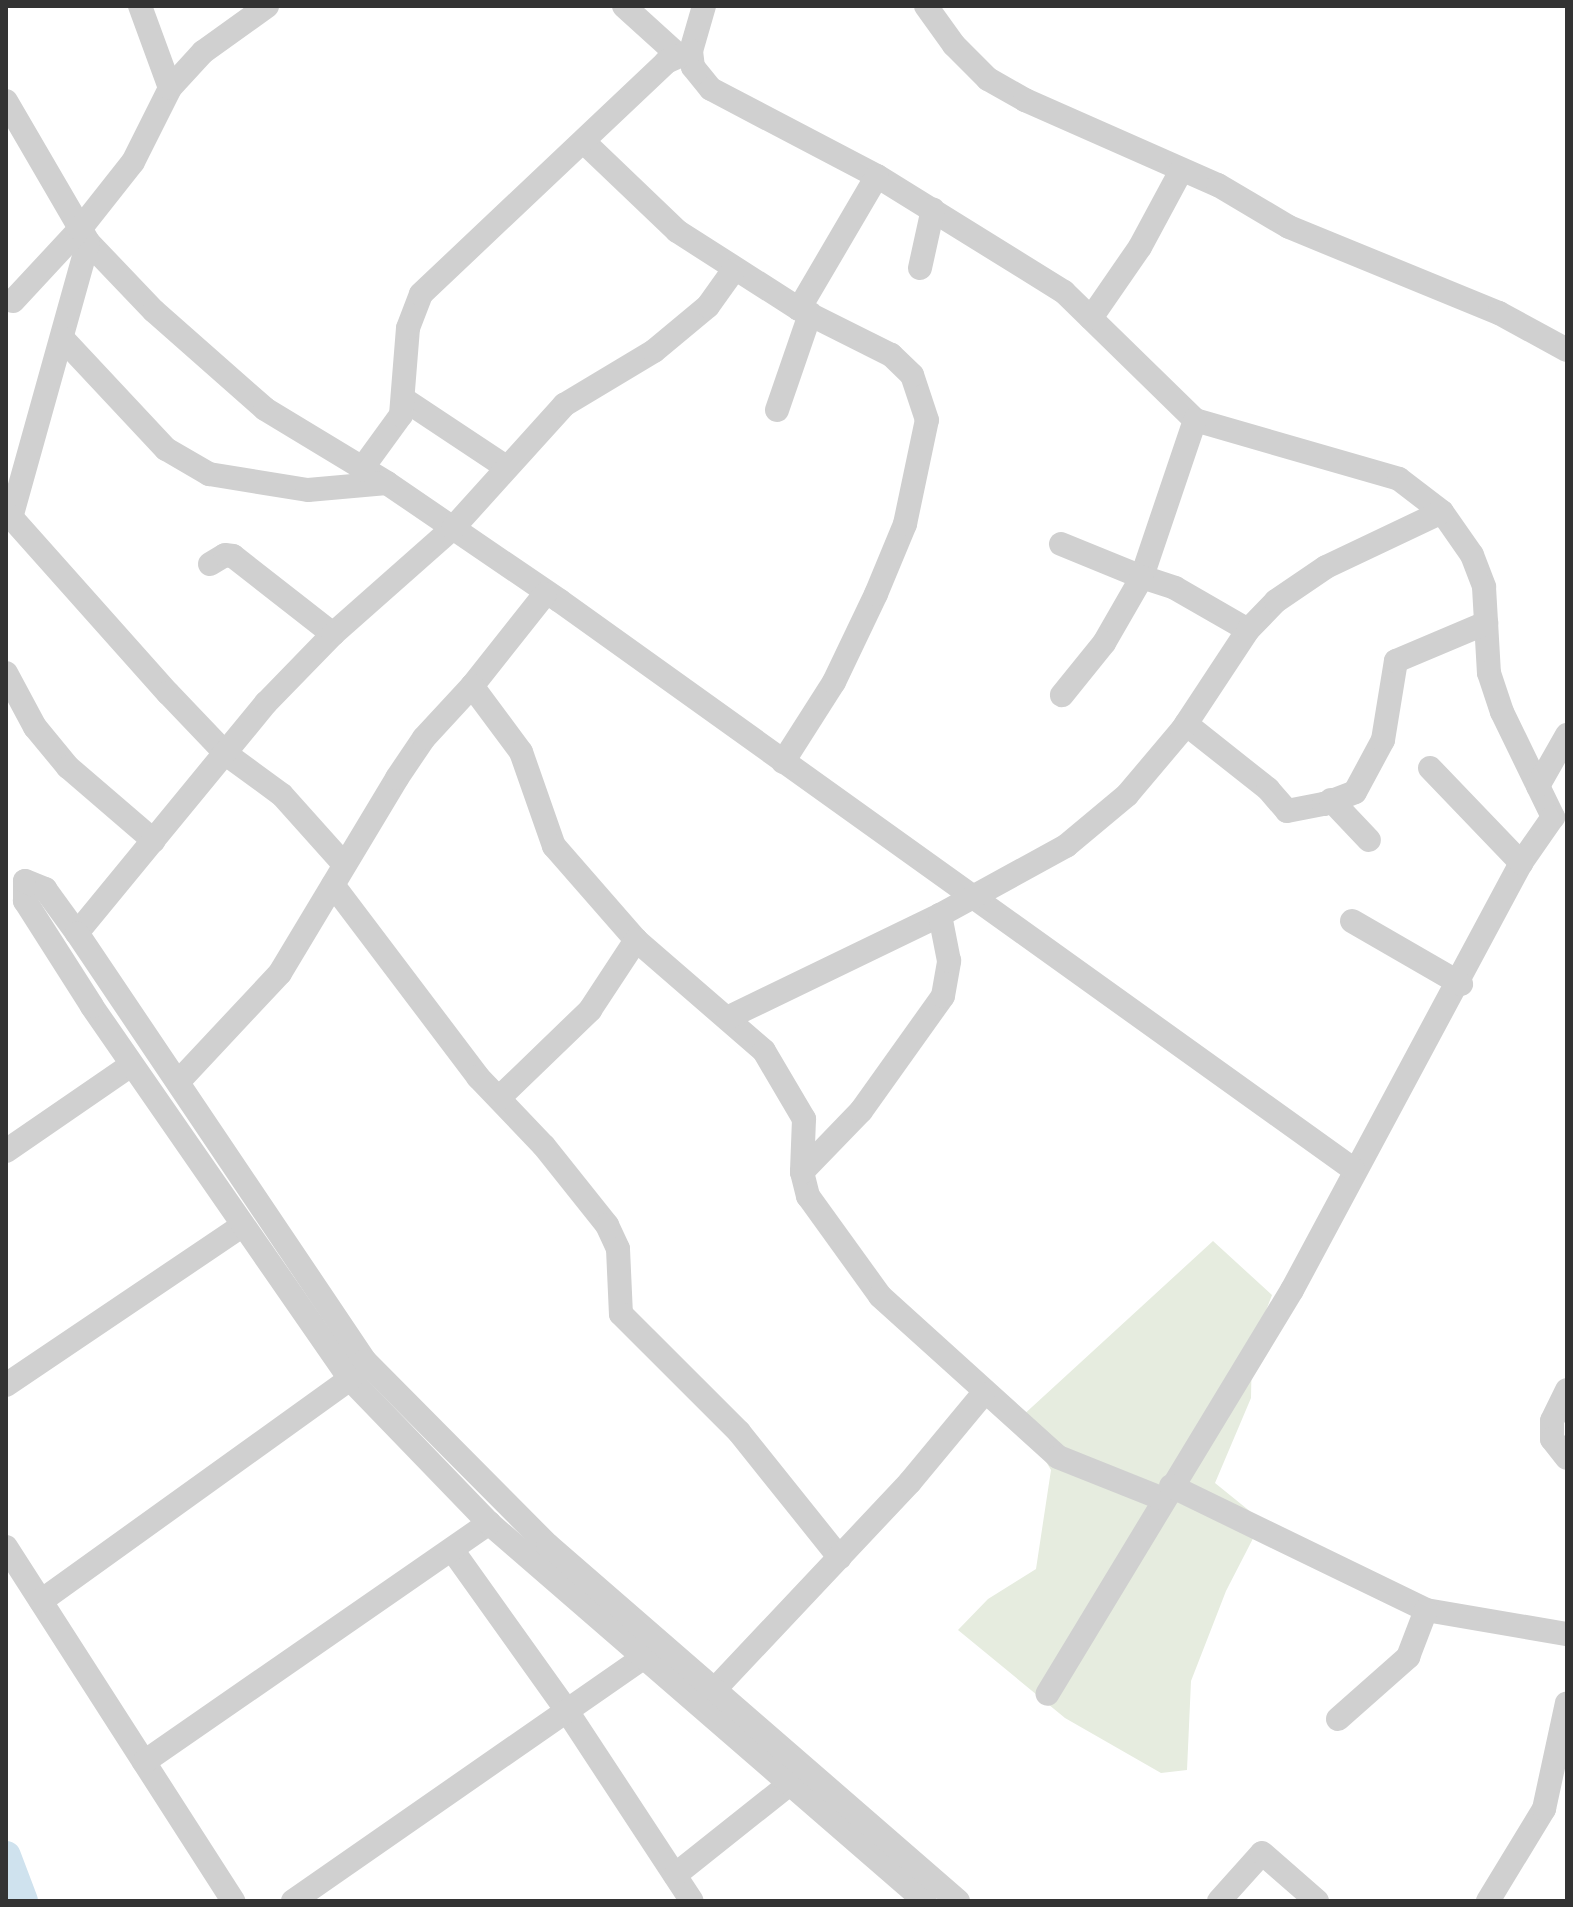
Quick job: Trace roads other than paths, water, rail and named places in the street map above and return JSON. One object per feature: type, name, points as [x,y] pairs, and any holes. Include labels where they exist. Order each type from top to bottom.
[{"type":"street","points":[[140,6],[170,88]]},
{"type":"street","points":[[13,301],[84,235],[133,162],[170,88],[203,52],[267,6]]},
{"type":"street","points":[[624,6],[684,53],[711,89],[877,176],[1064,292],[1195,420],[1399,479],[1442,512],[1472,555],[1484,587],[1489,673],[1538,786],[1560,823],[1521,863],[1461,984],[1353,1169],[1292,1290],[1047,1694]]},
{"type":"street","points":[[361,470],[401,415],[405,400],[408,328],[421,294],[684,53],[704,6]]},
{"type":"street","points":[[926,6],[954,45],[988,79],[1181,171],[1218,185],[1289,227],[1499,313],[1567,350]]},
{"type":"street","points":[[7,107],[84,235],[154,311],[265,409],[387,483],[453,528],[1353,1169]]},
{"type":"street","points":[[584,142],[677,231],[733,271],[805,312],[891,355],[912,375],[927,420],[905,524],[876,594],[834,682],[783,762]]},
{"type":"street","points":[[1091,318],[1140,247],[1181,171]]},
{"type":"street","points":[[777,410],[805,312],[877,176]]},
{"type":"street","points":[[920,268],[933,209]]},
{"type":"street","points":[[84,235],[62,338],[8,521],[226,754],[282,795],[342,862]]},
{"type":"street","points":[[77,933],[266,703],[333,634],[453,528],[564,405],[654,351],[708,306],[733,271]]},
{"type":"street","points":[[62,338],[166,449],[209,474],[308,490],[387,483]]},
{"type":"street","points":[[405,400],[506,467]]},
{"type":"street","points":[[1062,695],[1104,643],[1142,577],[1195,420]]},
{"type":"street","points":[[727,1018],[940,915],[1066,846],[1127,795],[1186,724],[1248,630],[1276,601],[1326,567],[1442,512]]},
{"type":"street","points":[[1061,544],[1175,588],[1248,630]]},
{"type":"street","points":[[210,564],[225,555],[233,556],[333,634]]},
{"type":"street","points":[[179,1081],[280,973],[333,885],[342,862],[424,738],[472,686],[545,594]]},
{"type":"street","points":[[1186,724],[1268,789],[1287,811],[1355,792],[1383,740],[1396,661],[1486,623]]},
{"type":"street","points":[[6,673],[35,727],[68,767],[154,841]]},
{"type":"street","points":[[472,686],[521,752],[554,846],[636,940],[764,1051],[800,1109],[807,1134],[802,1172],[808,1196],[870,1284],[983,1394],[1075,1468],[1167,1493],[1426,1610],[1567,1634]]},
{"type":"street","points":[[1538,786],[1567,735]]},
{"type":"street","points":[[1430,768],[1521,863]]},
{"type":"street","points":[[1331,800],[1369,840]]},
{"type":"street","points":[[333,885],[499,1098],[607,1225],[618,1249],[621,1314],[739,1432],[840,1558]]},
{"type":"street","points":[[21,891],[77,933],[365,1361],[439,1440],[548,1545],[716,1688],[792,1782],[925,1901]]},
{"type":"street","points":[[21,891],[131,1065],[350,1379],[489,1523],[644,1657],[752,1733],[958,1901]]},
{"type":"street","points":[[802,1172],[861,1111],[943,996],[949,961],[940,915]]},
{"type":"street","points":[[1352,921],[1461,984]]},
{"type":"street","points":[[499,1098],[590,1010],[636,940]]},
{"type":"street","points":[[6,1151],[131,1065]]},
{"type":"street","points":[[6,1385],[242,1226]]},
{"type":"street","points":[[318,1335],[339,1321]]},
{"type":"street","points":[[41,1601],[350,1379]]},
{"type":"street","points":[[1567,1390],[1552,1421],[1552,1439],[1567,1458]]},
{"type":"street","points":[[716,1688],[840,1558],[983,1394]]},
{"type":"street","points":[[144,1762],[453,1551],[489,1523]]},
{"type":"street","points":[[6,1547],[233,1901]]},
{"type":"street","points":[[453,1551],[567,1711],[692,1901]]},
{"type":"street","points":[[1338,1719],[1408,1657],[1426,1610]]},
{"type":"street","points":[[293,1901],[644,1657]]},
{"type":"street","points":[[1488,1901],[1558,1799],[1567,1703]]},
{"type":"street","points":[[675,1875],[792,1782]]},
{"type":"street","points":[[1219,1901],[1262,1853],[1317,1901]]},
{"type":"waterway","points":[[6,1856],[23,1901]]}]
